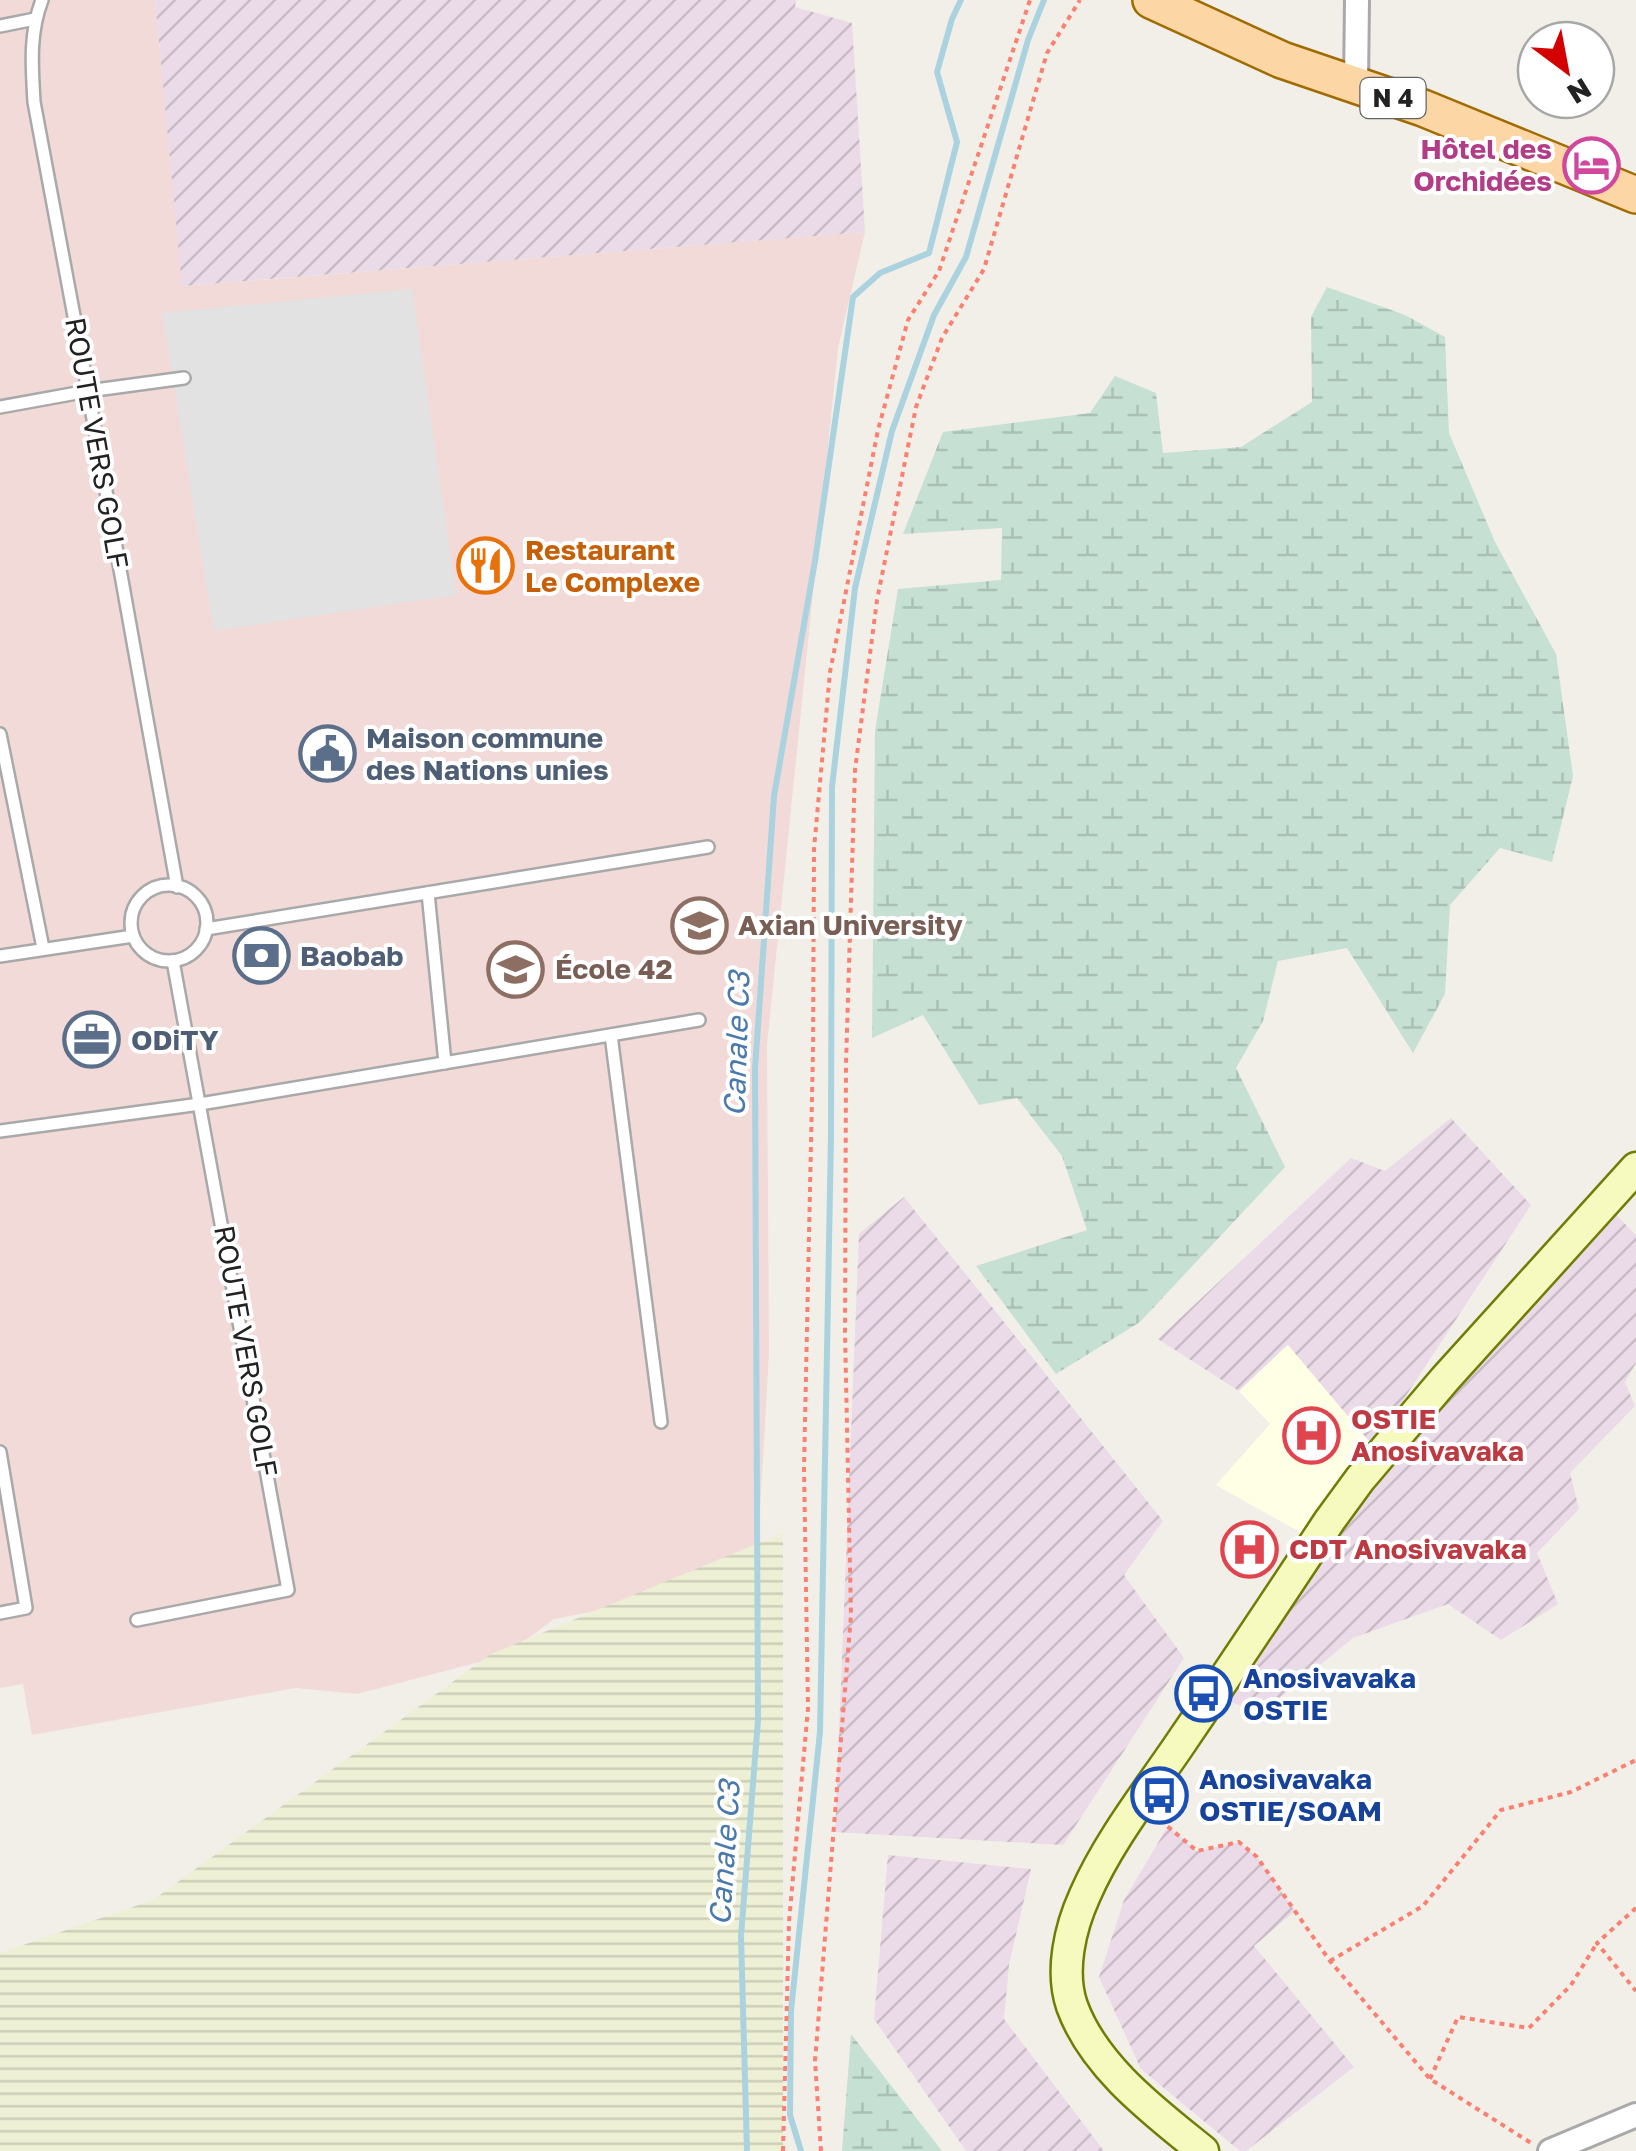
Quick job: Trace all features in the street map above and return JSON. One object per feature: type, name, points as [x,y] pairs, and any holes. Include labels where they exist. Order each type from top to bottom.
[{"type":"main road","name":"N 4","points":[[1151,0],[1282,60],[1440,114],[1636,195]]},
{"type":"main road","points":[[1203,2151],[1142,2099],[1099,2054],[1072,2005],[1067,1980],[1068,1954],[1084,1896],[1140,1804],[1360,1479],[1636,1168]]},
{"type":"street","points":[[1356,85],[1357,0]]},
{"type":"street","points":[[1546,2151],[1636,2115]]},
{"type":"lane","name":"ROUTE VERS GOLF","points":[[42,0],[35,19],[31,56],[34,102],[177,886]]},
{"type":"lane","points":[[0,26],[35,19]]},
{"type":"lane","points":[[0,408],[184,378]]},
{"type":"lane","points":[[0,734],[43,948]]},
{"type":"lane","points":[[206,929],[708,847]]},
{"type":"lane","points":[[177,886],[199,899],[206,929],[204,938],[186,957],[160,960],[140,948],[133,936],[132,916],[136,904],[154,887],[177,886]]},
{"type":"lane","points":[[428,893],[446,1063]]},
{"type":"lane","points":[[0,956],[133,936]]},
{"type":"lane","name":"ROUTE VERS GOLF","points":[[137,1620],[288,1590],[173,961]]},
{"type":"lane","points":[[0,1131],[200,1104],[699,1020]]},
{"type":"lane","points":[[612,1035],[661,1422]]},
{"type":"lane","points":[[0,1452],[26,1608],[0,1614]]},
{"type":"path","points":[[783,2151],[789,1922],[808,1708],[804,1468],[814,849],[830,672],[878,430],[908,320],[939,271],[1030,0]]},
{"type":"path","points":[[821,2151],[815,2061],[851,1616],[845,1332],[846,1063],[855,770],[877,600],[916,407],[942,338],[984,268],[1047,52],[1080,0]]},
{"type":"path","points":[[1330,1961],[1423,1906],[1501,1810],[1572,1792],[1636,1760]]},
{"type":"path","points":[[1140,1804],[1197,1851],[1239,1842],[1256,1857],[1330,1961],[1430,2078],[1546,2151]]},
{"type":"path","points":[[1430,2078],[1458,2017],[1529,2028],[1572,1985],[1597,1943],[1636,1908]]},
{"type":"path","points":[[1597,1943],[1636,1991]]},
{"type":"shaded area","points":[[0,0],[155,0],[183,286],[865,232],[838,348],[767,1045],[769,1353],[756,1580],[554,1619],[506,1655],[357,1694],[296,1688],[32,1735],[23,1684],[0,1688]]},
{"type":"shaded area","points":[[155,0],[796,0],[795,7],[852,23],[865,232],[182,286]]},
{"type":"shaded area","points":[[412,289],[456,595],[214,631],[162,313]]},
{"type":"shaded area","points":[[1451,1118],[1531,1205],[1373,1446],[1287,1345],[1239,1391],[1158,1339],[1351,1158],[1385,1171]]},
{"type":"shaded area","points":[[904,1197],[1163,1521],[1124,1575],[1184,1658],[1063,1845],[835,1832],[859,1234]]},
{"type":"shaded area","points":[[1611,1210],[1636,1235],[1636,1363],[1625,1382],[1635,1406],[1570,1473],[1579,1509],[1537,1553],[1558,1604],[1501,1640],[1448,1604],[1353,1638],[1261,1713],[1225,1700],[1350,1519],[1450,1388]]},
{"type":"shaded area","name":"OSTIE Anosivavaka","points":[[1288,1345],[1373,1446],[1307,1536],[1216,1485],[1270,1424],[1239,1391]]},
{"type":"shaded area","points":[[783,1533],[783,2151],[0,2151],[0,1953],[153,1900],[491,1654]]},
{"type":"shaded area","points":[[1168,1826],[1197,1851],[1239,1842],[1257,1857],[1295,1911],[1254,1946],[1354,2067],[1246,2151],[1240,2151],[1141,2069],[1099,1977],[1124,1900]]},
{"type":"shaded area","points":[[888,1855],[1031,1869],[1009,1965],[1004,2019],[1104,2151],[966,2151],[874,2019]]},
{"type":"green space","points":[[1327,287],[1405,315],[1445,337],[1449,433],[1495,542],[1556,654],[1573,776],[1552,862],[1500,848],[1450,905],[1445,994],[1413,1053],[1347,948],[1278,961],[1263,1021],[1236,1068],[1285,1167],[1140,1322],[1056,1374],[976,1266],[1087,1230],[1062,1156],[1017,1098],[979,1105],[923,1015],[872,1038],[875,731],[898,589],[1001,580],[1002,528],[903,534],[943,432],[1090,413],[1115,376],[1156,393],[1163,453],[1241,447],[1312,402],[1311,317]]},
{"type":"green space","points":[[851,2034],[942,2151],[842,2151]]},
{"type":"waterway","name":"Canale C3","points":[[747,2151],[741,1936],[758,1720],[755,1069],[774,796],[815,561],[853,297],[880,273],[929,253],[957,142],[937,72],[961,0]]},
{"type":"waterway","points":[[801,2151],[790,2115],[791,2011],[820,1732],[831,1135],[832,787],[855,588],[892,431],[934,315],[966,257],[1028,40],[1044,0]]},
{"type":"place","name":"Hôtel des Orchidées","points":[[1591,165]]},
{"type":"place","name":"Restaurant Le Complexe","points":[[486,566]]},
{"type":"place","name":"Maison commune des Nations unies","points":[[327,754]]},
{"type":"place","name":"Axian University","points":[[699,925]]},
{"type":"place","name":"Baobab","points":[[261,956]]},
{"type":"place","name":"École 42","points":[[516,969]]},
{"type":"place","name":"ODiTY","points":[[92,1040]]},
{"type":"place","name":"OSTIE Anosivavaka","points":[[1312,1435]]},
{"type":"place","name":"CDT Anosivavaka","points":[[1250,1549]]},
{"type":"place","name":"Anosivavaka OSTIE","points":[[1204,1694]]},
{"type":"place","name":"Anosivavaka OSTIE/SOAM","points":[[1160,1795]]}]
